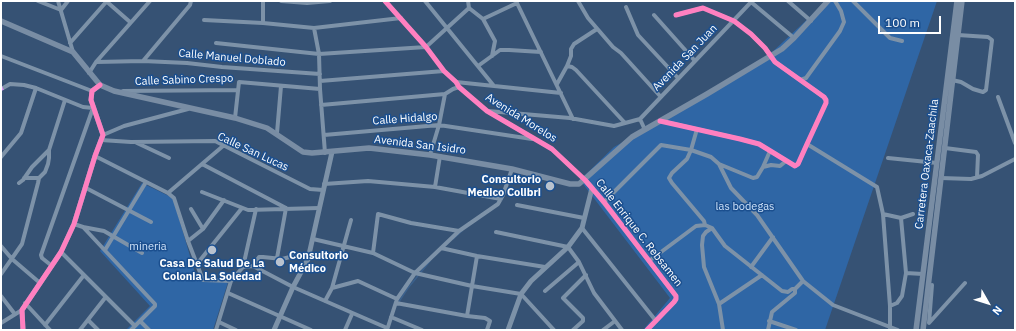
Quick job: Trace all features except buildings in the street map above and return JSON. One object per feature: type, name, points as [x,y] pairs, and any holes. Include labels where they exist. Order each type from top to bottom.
[{"type":"main road","points":[[585,180],[632,138],[707,94],[769,55],[782,49],[811,21],[828,1]]},
{"type":"main road","name":"Carretera Oaxaca-Zaachila","points":[[916,330],[957,1]]},
{"type":"main road","name":"Carretera Oaxaca-Zaachila","points":[[923,330],[962,1]]},
{"type":"main road","points":[[1,21],[73,52],[100,85]]},
{"type":"main road","name":"Avenida San Isidro","points":[[100,85],[114,91],[188,109],[235,118],[267,128],[277,133],[303,152],[312,154],[369,148],[440,156],[512,168],[570,184],[579,184],[585,180]]},
{"type":"street","points":[[38,1],[61,10]]},
{"type":"street","points":[[58,1],[73,52]]},
{"type":"street","points":[[61,10],[68,1]]},
{"type":"street","points":[[70,43],[106,1],[130,22]]},
{"type":"street","points":[[89,73],[96,62],[150,1]]},
{"type":"street","points":[[142,61],[192,1]]},
{"type":"street","points":[[262,23],[263,1]]},
{"type":"street","points":[[281,1],[307,3],[330,1]]},
{"type":"street","name":"Avenida Morelos","points":[[385,1],[426,47],[444,71],[456,82],[459,88],[487,111],[552,149],[585,180]]},
{"type":"street","points":[[425,1],[494,86]]},
{"type":"street","points":[[468,1],[469,8],[483,19],[495,41],[492,56]]},
{"type":"street","points":[[578,1],[588,18],[613,48],[621,53],[660,96]]},
{"type":"street","points":[[788,1],[811,21]]},
{"type":"street","points":[[800,80],[806,78],[844,22],[841,11],[834,1]]},
{"type":"street","points":[[853,1],[890,38],[902,42]]},
{"type":"street","points":[[483,19],[517,2],[573,119]]},
{"type":"street","points":[[752,2],[794,38]]},
{"type":"street","name":"Avenida San Juan","points":[[640,119],[660,96],[752,2]]},
{"type":"street","points":[[626,7],[638,35],[678,78]]},
{"type":"street","points":[[216,43],[319,54],[426,47],[469,8]]},
{"type":"street","points":[[660,121],[759,144],[795,166],[798,164],[808,144],[826,103],[826,100],[775,62],[752,34],[734,21],[703,8],[676,16]]},
{"type":"street","points":[[654,15],[695,61]]},
{"type":"street","points":[[204,20],[262,23],[314,28],[401,18]]},
{"type":"street","points":[[314,28],[319,54],[325,153]]},
{"type":"street","points":[[556,84],[571,56],[570,49],[574,44],[597,29]]},
{"type":"street","points":[[952,80],[961,82],[973,89],[983,92],[986,90],[992,40],[988,37],[958,35]]},
{"type":"street","points":[[478,66],[500,50],[541,52]]},
{"type":"street","points":[[1,56],[92,91]]},
{"type":"street","name":"Calle Manuel Doblado","points":[[96,62],[142,61],[187,63],[320,74]]},
{"type":"street","points":[[567,66],[576,70],[626,122]]},
{"type":"street","points":[[320,81],[444,71]]},
{"type":"street","name":"Calle Sabino Crespo","points":[[114,91],[238,90],[238,82],[320,89]]},
{"type":"street","points":[[456,82],[561,93]]},
{"type":"street","points":[[1,93],[2,87],[10,84],[24,85],[36,88],[83,107],[93,108]]},
{"type":"street","points":[[23,330],[22,310],[25,303],[61,252],[74,224],[102,138],[91,100],[92,91],[100,85]]},
{"type":"street","points":[[277,133],[281,86]]},
{"type":"street","points":[[1,157],[21,133],[36,88]]},
{"type":"street","points":[[322,105],[446,94],[453,89],[459,88]]},
{"type":"street","points":[[235,118],[238,90]]},
{"type":"street","points":[[430,155],[446,94]]},
{"type":"street","points":[[998,97],[1015,142]]},
{"type":"street","points":[[1,274],[22,244],[39,178],[45,172],[50,158],[49,150],[65,100]]},
{"type":"street","points":[[52,266],[42,258],[41,255],[93,108]]},
{"type":"street","points":[[102,138],[124,126],[188,109]]},
{"type":"street","points":[[487,111],[573,119],[614,126],[640,119],[645,130]]},
{"type":"street","name":"Calle Hidalgo","points":[[324,135],[439,125],[535,139]]},
{"type":"street","points":[[697,129],[687,159],[672,173],[669,178],[672,183],[705,224],[718,234],[725,246],[782,291],[788,292],[792,289],[795,290]]},
{"type":"street","name":"Calle San Lucas","points":[[102,138],[136,142],[215,142],[310,189],[323,190]]},
{"type":"street","points":[[136,142],[169,158]]},
{"type":"street","points":[[808,144],[877,187],[883,214],[890,306],[890,329]]},
{"type":"street","points":[[604,202],[661,145],[691,150],[711,157],[719,164],[753,178],[757,178],[770,151]]},
{"type":"street","points":[[168,193],[223,146]]},
{"type":"street","points":[[944,148],[976,152],[978,155],[977,177]]},
{"type":"street","points":[[19,183],[49,150]]},
{"type":"street","points":[[274,330],[293,287],[308,259],[332,152]]},
{"type":"street","points":[[95,156],[168,193],[174,198],[203,280],[231,281]]},
{"type":"street","points":[[435,187],[440,156]]},
{"type":"street","points":[[888,158],[937,163]]},
{"type":"street","points":[[941,178],[971,179],[982,176],[1015,159]]},
{"type":"street","points":[[763,167],[771,165],[780,166],[786,161]]},
{"type":"street","points":[[202,164],[286,208]]},
{"type":"street","points":[[719,164],[731,188],[758,215],[803,281],[833,305],[890,329],[898,330]]},
{"type":"street","points":[[243,266],[253,266],[293,287],[387,329],[397,301],[415,273],[459,231],[498,204],[512,168]]},
{"type":"street","points":[[24,178],[39,178]]},
{"type":"street","name":"Calle Enrique C. Rebsamen","points":[[585,180],[604,202],[676,296],[676,299],[656,321]]},
{"type":"street","points":[[324,184],[368,181],[435,187],[501,199]]},
{"type":"street","points":[[105,250],[146,182]]},
{"type":"street","points":[[86,188],[151,222]]},
{"type":"street","points":[[508,330],[521,294],[531,280],[568,247],[582,228],[592,188]]},
{"type":"street","points":[[202,192],[248,210],[319,208]]},
{"type":"street","points":[[188,240],[203,229],[224,200]]},
{"type":"street","points":[[517,205],[584,218]]},
{"type":"street","points":[[197,264],[242,208]]},
{"type":"street","points":[[277,258],[286,208]]},
{"type":"street","points":[[191,209],[203,229]]},
{"type":"street","points":[[216,330],[231,281],[243,266],[256,209]]},
{"type":"street","points":[[373,253],[378,214],[411,223],[459,231]]},
{"type":"street","points":[[883,214],[901,218],[913,214]]},
{"type":"street","points":[[890,306],[897,303],[902,296],[906,273],[901,218]]},
{"type":"street","points":[[325,301],[332,288],[351,220]]},
{"type":"street","points":[[74,224],[99,229],[142,253]]},
{"type":"street","points":[[649,260],[696,226],[705,224]]},
{"type":"street","points":[[83,227],[155,304],[155,306],[131,330]]},
{"type":"street","points":[[582,228],[656,321],[647,330]]},
{"type":"street","points":[[712,228],[703,236],[702,245],[704,266],[719,304],[723,330]]},
{"type":"street","points":[[496,232],[568,247],[579,262],[594,293],[622,330]]},
{"type":"street","points":[[751,267],[773,237]]},
{"type":"street","points":[[313,239],[373,253],[415,273],[472,286],[521,294],[554,330]]},
{"type":"street","points":[[1,246],[12,259],[40,283]]},
{"type":"street","points":[[441,248],[477,256],[545,267]]},
{"type":"street","points":[[61,252],[135,326]]},
{"type":"street","points":[[253,266],[259,257],[282,259],[294,256],[308,259]]},
{"type":"street","points":[[467,316],[477,256]]},
{"type":"street","points":[[545,291],[579,262]]},
{"type":"street","points":[[906,273],[923,274]]},
{"type":"street","points":[[45,325],[84,275]]},
{"type":"street","points":[[719,304],[762,275]]},
{"type":"street","points":[[573,330],[583,319],[563,298],[586,276]]},
{"type":"street","points":[[332,288],[358,281],[397,301],[488,319],[490,321],[490,325],[487,330]]},
{"type":"street","points":[[768,330],[772,312],[795,293],[795,290],[803,281]]},
{"type":"street","points":[[923,330],[965,283]]},
{"type":"street","points":[[929,323],[932,285]]},
{"type":"street","points":[[228,292],[311,330]]},
{"type":"street","points":[[1,296],[14,313]]},
{"type":"street","points":[[80,330],[106,298]]},
{"type":"street","points":[[25,303],[50,330]]},
{"type":"street","points":[[1,323],[14,313],[22,310]]},
{"type":"street","points":[[345,330],[352,314]]},
{"type":"street","points":[[391,317],[422,330]]},
{"type":"street","points":[[88,320],[98,330]]},
{"type":"street","points":[[140,321],[149,330]]},
{"type":"street","points":[[603,330],[614,321]]},
{"type":"street","points":[[769,321],[796,330]]},
{"type":"street","points":[[218,322],[236,330]]},
{"type":"green space","name":"las bodegas","points":[[827,1],[937,1],[825,330],[643,330],[670,298],[580,180],[614,147],[769,55]]},
{"type":"green space","name":"mineria","points":[[142,183],[173,198],[197,280],[229,279],[213,330],[126,330],[150,306],[100,251]]},
{"type":"waterway","points":[[453,239],[462,231]]},
{"type":"waterway","points":[[398,303],[430,261]]},
{"type":"cycle path","points":[[385,1],[459,87],[487,111],[552,149],[585,180],[604,202],[676,296],[674,302],[647,330]]},
{"type":"cycle path","points":[[660,121],[759,144],[795,166],[798,164],[826,103],[824,97],[775,62],[765,48],[751,34],[734,21],[703,8],[676,15]]},
{"type":"cycle path","points":[[23,330],[22,310],[61,252],[74,224],[103,135],[91,100],[92,91],[100,85]]},
{"type":"place","name":"Consultorio Medico Colibri","points":[[550,186]]},
{"type":"place","name":"Casa De Salud De La Colonia La Soledad","points":[[212,250]]},
{"type":"place","name":"Consultorio Médico","points":[[280,262]]}]
